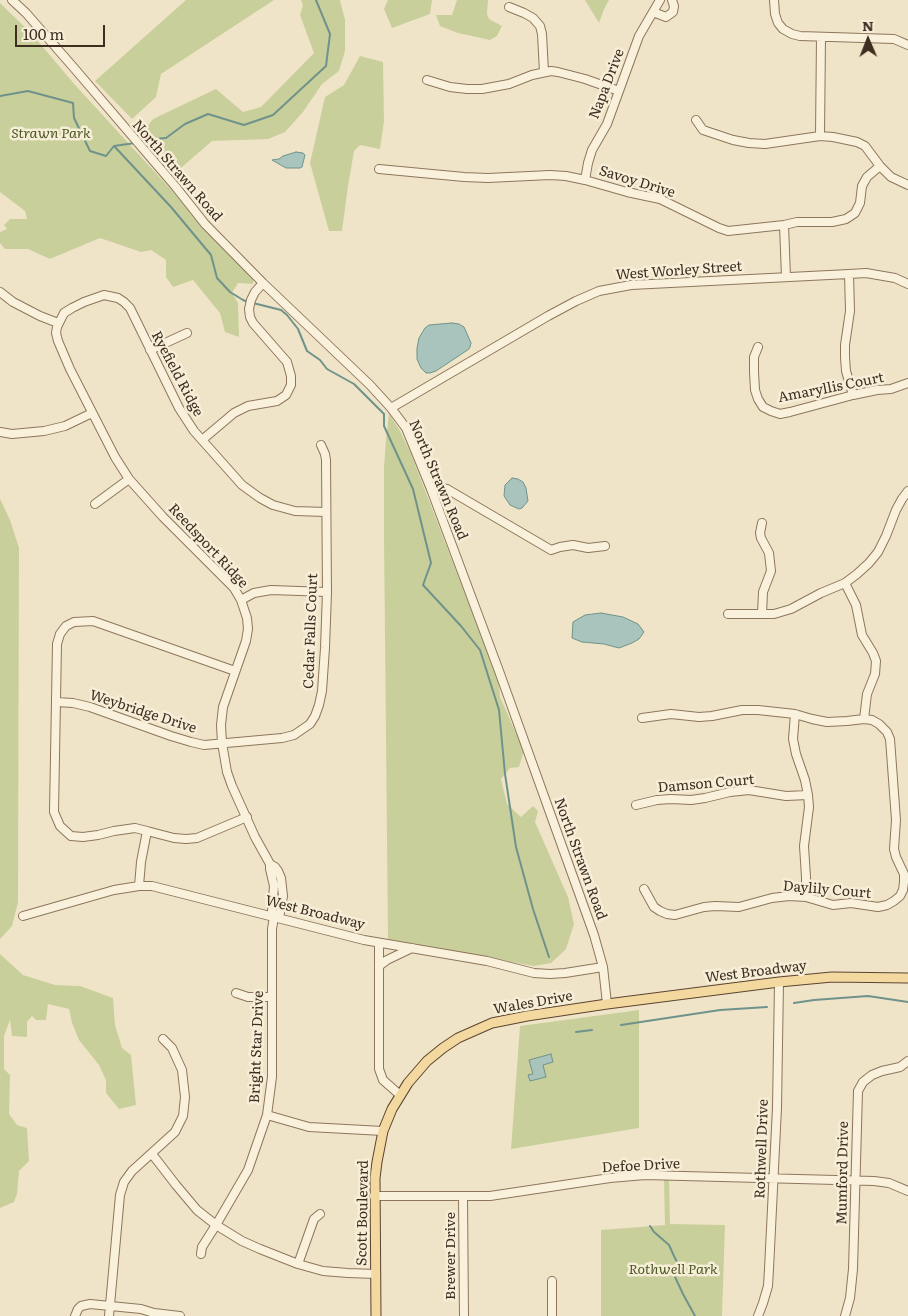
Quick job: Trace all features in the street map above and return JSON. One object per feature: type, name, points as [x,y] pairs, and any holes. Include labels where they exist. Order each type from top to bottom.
[{"type":"main road","name":"West Broadway","points":[[607,1004],[832,977],[908,978]]},
{"type":"main road","name":"Wales Drive","points":[[400,1095],[427,1061],[458,1038],[473,1031],[492,1024],[527,1016],[607,1004]]},
{"type":"main road","name":"Scott Boulevard","points":[[376,1316],[374,1196],[377,1162],[383,1131],[400,1095]]},
{"type":"street","name":"North Strawn Road","points":[[12,0],[26,13],[175,186],[205,224],[370,385],[406,428],[432,491],[506,689],[594,935],[603,967],[607,1004]]},
{"type":"street","name":"Napa Drive","points":[[585,180],[592,150],[607,124],[639,36],[660,0]]},
{"type":"street","points":[[653,12],[666,16],[673,12],[672,0]]},
{"type":"street","points":[[774,0],[778,23],[783,29],[792,34],[800,36],[894,39],[908,45]]},
{"type":"street","points":[[509,7],[533,18],[540,26],[544,72]]},
{"type":"street","points":[[820,136],[821,37]]},
{"type":"street","points":[[427,80],[450,87],[482,89],[509,84],[544,72],[558,72],[619,91]]},
{"type":"street","points":[[696,120],[703,130],[749,143],[765,144],[820,136],[857,142],[865,146],[891,177],[908,185]]},
{"type":"street","name":"Savoy Drive","points":[[379,169],[488,178],[566,176],[660,199],[728,231],[797,222],[846,220],[855,213],[860,203],[862,186],[867,176],[880,166]]},
{"type":"street","points":[[784,225],[786,276]]},
{"type":"street","name":"West Worley Street","points":[[391,408],[548,316],[599,291],[631,284],[866,273],[895,278],[908,284]]},
{"type":"street","points":[[848,274],[850,311],[845,357],[846,371],[853,395]]},
{"type":"street","points":[[202,440],[234,413],[248,406],[277,401],[286,395],[291,385],[291,376],[287,362],[252,323],[250,317],[251,300],[255,292],[264,283]]},
{"type":"street","points":[[0,292],[20,306],[58,323]]},
{"type":"street","name":"Ryefield Ridge","points":[[58,323],[64,313],[72,308],[104,295],[118,298],[124,302],[130,308],[178,408],[194,431],[242,484],[273,505],[295,512],[326,512]]},
{"type":"street","name":"Reedsport Ridge","points":[[58,323],[56,333],[58,342],[112,452],[129,479],[234,588],[241,600],[247,618],[248,629],[246,641],[223,707],[222,743],[232,786],[255,838],[270,864],[274,886],[272,911],[274,917]]},
{"type":"street","points":[[150,350],[187,333]]},
{"type":"street","name":"Amaryllis Court","points":[[758,347],[754,357],[755,390],[763,406],[771,412],[780,414],[790,412],[853,395],[890,389],[908,383]]},
{"type":"street","points":[[0,432],[12,434],[44,431],[65,426],[92,413]]},
{"type":"street","name":"Cedar Falls Court","points":[[222,743],[282,738],[294,735],[310,724],[319,705],[322,691],[327,592],[326,460],[320,445]]},
{"type":"street","points":[[95,504],[129,479]]},
{"type":"street","points":[[432,491],[441,488],[447,489],[551,550],[560,546],[573,545],[588,548],[605,546]]},
{"type":"street","points":[[728,614],[774,614],[791,609],[845,583],[863,569],[878,552],[896,510],[908,492]]},
{"type":"street","points":[[762,523],[760,533],[768,553],[771,571],[763,592],[762,614]]},
{"type":"street","points":[[845,583],[856,605],[862,635],[876,661],[867,694],[864,719]]},
{"type":"street","points":[[241,600],[254,593],[271,590],[327,592]]},
{"type":"street","points":[[235,671],[93,621],[74,622],[66,626],[60,634],[57,644],[54,812],[60,826],[71,836],[83,838],[134,828],[174,838],[197,838],[246,817]]},
{"type":"street","name":"Weybridge Drive","points":[[56,702],[90,707],[191,742],[204,745],[222,743]]},
{"type":"street","points":[[642,718],[671,714],[699,717],[742,710],[758,710],[795,714],[827,722],[872,720],[884,728],[890,739],[896,820],[894,849],[898,863],[908,862]]},
{"type":"street","points":[[795,714],[793,739],[805,780],[809,807],[804,846],[806,897]]},
{"type":"street","name":"Damson Court","points":[[636,805],[657,800],[691,800],[749,790],[786,796],[808,795]]},
{"type":"street","points":[[139,886],[147,831]]},
{"type":"street","name":"Daylily Court","points":[[644,889],[654,907],[667,914],[675,915],[704,907],[739,907],[772,898],[789,896],[806,897],[833,905],[851,903],[878,907],[894,901],[903,890],[904,874],[898,863]]},
{"type":"street","name":"West Broadway","points":[[23,916],[114,890],[139,886],[160,888],[364,940],[487,960],[534,973],[566,973],[603,967]]},
{"type":"street","name":"Bright Star Drive","points":[[201,1254],[202,1247],[248,1170],[267,1115],[272,1077],[272,929],[274,917]]},
{"type":"street","points":[[379,943],[379,1069],[383,1080],[400,1095]]},
{"type":"street","points":[[379,966],[392,957],[412,948]]},
{"type":"street","name":"Rothwell Drive","points":[[758,1316],[768,1286],[777,1108],[779,982]]},
{"type":"street","points":[[236,993],[248,997],[272,997]]},
{"type":"street","points":[[109,1316],[120,1195],[124,1182],[132,1171],[175,1132],[183,1116],[185,1097],[182,1070],[172,1048],[163,1039]]},
{"type":"street","name":"Mumford Drive","points":[[846,1316],[853,1269],[858,1091],[863,1082],[872,1075],[900,1067],[908,1061]]},
{"type":"street","points":[[267,1115],[309,1127],[383,1131]]},
{"type":"street","points":[[152,1154],[197,1210],[216,1225],[242,1241],[260,1250],[323,1271],[348,1274],[376,1274]]},
{"type":"street","name":"Defoe Drive","points":[[374,1196],[490,1196],[610,1178],[645,1175],[874,1180],[908,1191]]},
{"type":"street","name":"Brewer Drive","points":[[463,1196],[464,1316]]},
{"type":"street","points":[[298,1264],[314,1219],[320,1214]]},
{"type":"street","points":[[552,1281],[552,1316]]},
{"type":"street","points":[[75,1316],[78,1309],[86,1304],[141,1309],[154,1313],[180,1316]]},
{"type":"green space","points":[[186,0],[274,0],[161,74],[156,97],[132,119],[95,81]]},
{"type":"green space","points":[[301,0],[340,0],[345,20],[345,51],[339,71],[322,84],[303,112],[285,132],[268,139],[212,141],[174,174],[148,147],[145,129],[153,119],[216,89],[243,112],[261,107],[314,53],[300,15],[303,5]]},
{"type":"green space","points":[[388,0],[432,0],[430,14],[392,28],[384,9]]},
{"type":"green space","points":[[457,0],[488,0],[487,14],[489,19],[502,26],[497,36],[490,40],[458,33],[440,26],[436,15],[452,15]]},
{"type":"green space","points":[[585,0],[609,0],[599,23]]},
{"type":"green space","name":"Strawn Park","points":[[0,3],[31,33],[76,86],[253,279],[253,284],[238,283],[232,293],[238,303],[239,337],[225,332],[220,313],[193,280],[173,287],[166,277],[166,260],[151,250],[141,252],[100,238],[50,259],[28,249],[5,249],[0,243],[0,232],[7,229],[4,225],[10,219],[27,219],[25,211],[0,192]]},
{"type":"green space","points":[[360,56],[383,62],[384,121],[380,149],[360,145],[354,151],[342,231],[329,231],[310,163],[325,97],[344,85]]},
{"type":"green space","points":[[389,414],[411,454],[499,682],[500,697],[524,751],[519,767],[510,768],[501,779],[507,804],[521,817],[533,806],[538,811],[535,822],[568,897],[574,924],[566,949],[551,963],[534,966],[388,941],[384,467]]},
{"type":"green space","points":[[0,499],[10,520],[19,548],[18,902],[12,926],[0,939]]},
{"type":"green space","points":[[0,954],[23,975],[55,985],[80,986],[113,998],[115,1025],[122,1048],[131,1055],[136,1105],[119,1109],[106,1093],[106,1080],[99,1065],[79,1040],[69,1009],[48,1004],[46,1020],[36,1020],[32,1016],[27,1022],[27,1037],[12,1036],[10,1020],[4,1036],[4,1069],[10,1075],[9,1114],[17,1125],[27,1128],[29,1161],[19,1171],[17,1194],[14,1202],[0,1208]]},
{"type":"green space","points":[[639,1010],[639,1128],[511,1149],[520,1026]]},
{"type":"green space","name":"Rothwell Park","points":[[664,1180],[669,1180],[670,1224],[725,1225],[722,1316],[601,1316],[601,1230],[665,1225]]},
{"type":"water","points":[[296,152],[305,155],[302,167],[300,168],[286,168],[272,160],[279,159]]},
{"type":"water","points":[[452,323],[464,327],[471,343],[469,349],[436,371],[426,373],[421,368],[417,359],[419,338],[429,325]]},
{"type":"water","points":[[512,478],[523,482],[526,488],[528,501],[519,509],[510,505],[504,496],[505,485]]},
{"type":"water","points":[[601,613],[623,617],[638,624],[644,632],[639,639],[619,648],[604,644],[582,642],[572,638],[573,622],[585,615]]},
{"type":"water","points":[[551,1054],[553,1062],[543,1065],[546,1077],[530,1081],[528,1075],[533,1074],[529,1060]]},
{"type":"waterway","points":[[142,142],[166,138],[185,124],[208,114],[244,125],[273,115],[326,66],[330,34],[316,0]]},
{"type":"waterway","points":[[0,96],[28,91],[73,103],[74,118],[90,151],[106,156],[114,146],[135,143]]},
{"type":"waterway","points":[[114,146],[171,207],[211,255],[217,278],[230,292],[248,302]]},
{"type":"waterway","points":[[253,303],[281,310],[287,315],[298,329],[307,351],[320,360],[327,369],[354,384],[384,414],[384,426],[413,489],[431,563],[423,585],[461,626],[480,650],[499,710],[505,774],[516,847],[533,909],[549,957]]},
{"type":"waterway","points":[[794,1003],[868,996],[908,1002]]},
{"type":"waterway","points":[[621,1025],[720,1010],[767,1007]]},
{"type":"waterway","points":[[576,1032],[592,1030]]},
{"type":"waterway","points":[[650,1226],[669,1245],[677,1262],[675,1277],[695,1316]]}]
